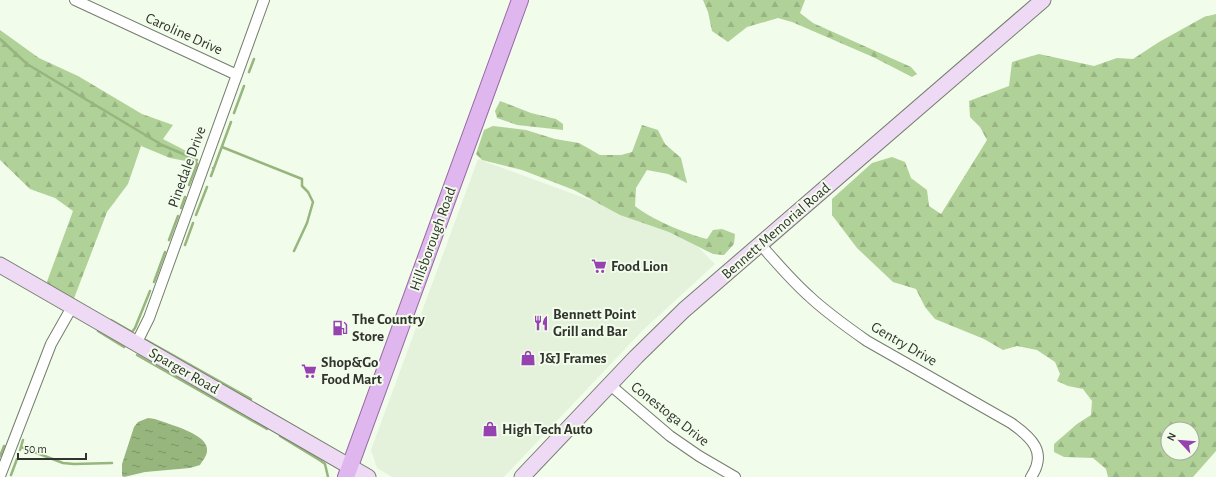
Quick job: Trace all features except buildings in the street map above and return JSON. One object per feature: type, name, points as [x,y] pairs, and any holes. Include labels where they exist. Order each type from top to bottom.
[{"type":"main road","name":"Hillsborough Road","points":[[348,472],[520,0]]},
{"type":"street","name":"Caroline Drive","points":[[75,0],[237,75]]},
{"type":"street","name":"Pinedale Drive","points":[[136,344],[149,318],[264,0]]},
{"type":"street","name":"Bennett Memorial Road","points":[[522,477],[609,384],[684,310],[1043,0]]},
{"type":"street","name":"Gentry Drive","points":[[760,244],[808,296],[830,315],[867,341],[1012,423],[1028,435],[1034,443],[1038,458],[1037,466],[1031,477]]},
{"type":"street","name":"Sparger Road","points":[[0,265],[136,344],[348,472],[368,477]]},
{"type":"street","points":[[0,476],[51,344],[72,307]]},
{"type":"street","name":"Conestoga Drive","points":[[609,384],[675,440],[735,477]]},
{"type":"shaded area","points":[[478,159],[686,235],[715,264],[642,331],[504,477],[392,477],[377,468],[371,450]]},
{"type":"green space","points":[[703,0],[805,0],[800,13],[813,23],[911,67],[917,74],[912,77],[873,57],[792,22],[778,18],[747,27],[728,42],[712,31],[708,12]]},
{"type":"green space","points":[[1216,14],[1216,451],[1193,477],[1108,477],[1106,469],[1093,458],[1064,457],[1054,452],[1054,444],[1077,424],[1091,415],[1092,401],[1083,389],[1068,386],[1057,381],[1060,374],[1055,362],[1037,350],[1017,346],[1003,350],[984,339],[935,319],[925,307],[916,289],[893,282],[857,248],[832,215],[832,199],[872,163],[892,157],[905,162],[911,178],[927,190],[929,206],[941,214],[987,140],[980,127],[970,117],[969,101],[1009,86],[1012,62],[1039,54],[1094,66],[1117,58],[1133,59],[1159,42],[1204,17]]},
{"type":"green space","points":[[0,30],[39,58],[78,76],[142,114],[173,125],[163,139],[192,154],[191,162],[170,158],[141,146],[128,184],[107,212],[73,301],[45,287],[73,211],[55,198],[30,189],[0,160]]},
{"type":"green space","points":[[500,101],[531,113],[556,119],[563,124],[563,130],[517,125],[497,118],[495,111]]},
{"type":"green space","points":[[642,125],[658,130],[665,144],[681,158],[687,183],[668,174],[647,170],[636,188],[635,206],[659,221],[699,237],[707,239],[713,230],[722,229],[735,234],[734,244],[724,255],[713,254],[669,232],[620,215],[574,190],[522,170],[482,160],[476,154],[484,130],[493,126],[526,130],[555,139],[579,143],[600,155],[621,155],[632,152]]},
{"type":"water","points":[[148,418],[187,430],[202,440],[206,445],[207,453],[200,465],[190,468],[145,472],[124,477],[122,476],[122,464],[134,427],[138,422]]},
{"type":"waterway","points":[[0,39],[27,64],[162,145],[197,160]]},
{"type":"waterway","points":[[249,72],[254,59]]},
{"type":"waterway","points":[[234,113],[244,86]]},
{"type":"waterway","points":[[213,168],[231,122]]},
{"type":"waterway","points":[[222,147],[302,179],[302,186],[308,192],[313,202],[307,223],[294,251]]},
{"type":"waterway","points":[[189,185],[197,164],[195,159]]},
{"type":"waterway","points":[[211,176],[214,168]]},
{"type":"waterway","points":[[196,215],[207,187]]},
{"type":"waterway","points":[[181,208],[185,197]]},
{"type":"waterway","points":[[169,240],[178,216]]},
{"type":"waterway","points":[[185,245],[193,223]]},
{"type":"waterway","points":[[154,282],[165,252]]},
{"type":"waterway","points":[[111,320],[132,332],[150,291]]},
{"type":"waterway","points":[[98,331],[124,347]]},
{"type":"waterway","points":[[146,340],[251,399]]},
{"type":"waterway","points":[[137,355],[267,429]]},
{"type":"waterway","points":[[280,436],[325,464],[328,477]]},
{"type":"waterway","points":[[20,450],[23,440]]},
{"type":"waterway","points":[[0,456],[4,446]]},
{"type":"waterway","points":[[21,447],[63,463],[112,463]]},
{"type":"waterway","points":[[11,475],[17,459]]},
{"type":"place","name":"Food Lion","points":[[599,266]]},
{"type":"place","name":"Bennett Point Grill and Bar","points":[[541,323]]},
{"type":"place","name":"The Country Store","points":[[340,328]]},
{"type":"place","name":"J&J Frames","points":[[528,358]]},
{"type":"place","name":"Shop&Go Food Mart","points":[[309,371]]},
{"type":"place","name":"High Tech Auto","points":[[490,429]]}]
